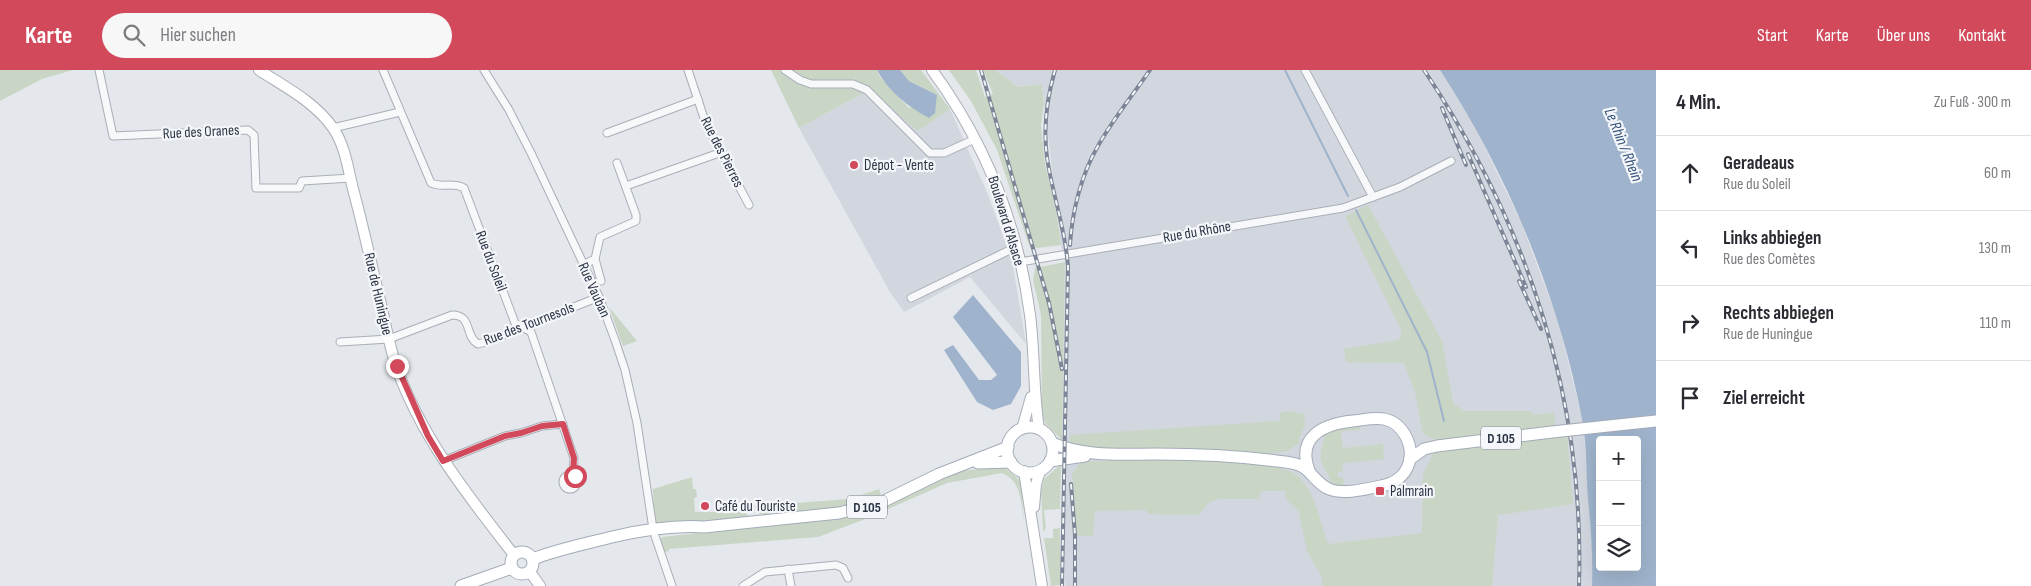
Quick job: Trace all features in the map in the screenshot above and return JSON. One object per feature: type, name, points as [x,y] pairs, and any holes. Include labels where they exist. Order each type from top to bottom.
[{"type":"main road","name":"Rue de Huningue","points":[[259,70],[303,98],[333,128],[342,145],[389,339],[397,366],[415,409],[443,461],[514,555]]},
{"type":"main road","name":"Boulevard d'Alsace","points":[[932,70],[959,110],[975,139],[1000,196],[1016,247],[1030,316],[1034,386],[1039,429]]},
{"type":"main road","name":"Boulevard d'Alsace","points":[[1022,429],[1034,386]]},
{"type":"main road","points":[[1050,461],[1101,454],[1183,454],[1277,461],[1297,465],[1310,473],[1324,486],[1337,491],[1384,486],[1396,481],[1402,475],[1410,458],[1407,439],[1399,428],[1386,419],[1329,424],[1314,434],[1308,447],[1307,459],[1310,473]]},
{"type":"main road","name":"D 105","points":[[1410,458],[1424,449],[1437,446],[1656,421]]},
{"type":"main road","points":[[1034,530],[1036,484],[1040,470],[1050,461],[1053,452],[1052,443],[1047,434],[1039,429],[1030,427],[1022,429],[1013,436],[1008,447],[1011,462],[1024,472],[1042,586]]},
{"type":"main road","name":"D 105","points":[[1407,439],[1421,444],[1437,446]]},
{"type":"main road","points":[[1052,443],[1068,449],[1101,454]]},
{"type":"main road","name":"D 105","points":[[533,559],[571,546],[612,538],[626,539],[654,532],[685,533],[704,527],[839,513],[859,509],[882,502],[939,474],[1008,447]]},
{"type":"main road","points":[[1277,461],[1296,456],[1308,447]]},
{"type":"main road","name":"D 105","points":[[965,465],[1011,462]]},
{"type":"main road","points":[[1024,472],[1040,470]]},
{"type":"main road","points":[[525,552],[533,559],[533,567],[530,572],[521,574],[512,568],[511,561],[514,555],[525,552]]},
{"type":"main road","points":[[462,586],[512,568]]},
{"type":"main road","points":[[530,572],[540,586]]},
{"type":"street","name":"Rue des Oranes","points":[[99,70],[113,136],[248,130],[254,135],[256,188],[299,188],[302,181],[351,178]]},
{"type":"street","name":"Rue du Soleil","points":[[383,70],[432,183],[436,186],[446,184],[458,185],[464,188],[515,322],[531,332],[574,458],[573,475]]},
{"type":"street","name":"Rue Vauban","points":[[484,70],[509,110],[599,297],[625,370],[637,423],[654,532],[672,586]]},
{"type":"street","name":"Rue des Pierres","points":[[688,70],[706,124],[749,205]]},
{"type":"street","points":[[785,70],[800,80],[811,84],[853,84],[867,90],[930,153],[944,153],[975,139]]},
{"type":"street","points":[[1305,70],[1373,197]]},
{"type":"street","points":[[607,133],[698,100]]},
{"type":"street","points":[[333,128],[400,112]]},
{"type":"street","points":[[626,186],[722,152]]},
{"type":"street","name":"Rue du Rhône","points":[[1020,262],[1343,208],[1400,187],[1451,161]]},
{"type":"street","points":[[600,281],[595,259],[600,237],[636,221],[636,215],[617,163]]},
{"type":"street","points":[[911,298],[1016,247]]},
{"type":"street","points":[[583,265],[595,259]]},
{"type":"street","name":"Rue des Tournesols","points":[[389,339],[452,315],[459,315],[464,318],[474,342],[478,344],[599,297]]},
{"type":"street","points":[[340,342],[389,339]]},
{"type":"street","points":[[443,461],[505,436],[542,426],[563,424]]},
{"type":"street","points":[[743,586],[759,575],[788,569],[836,565],[843,568],[848,578]]},
{"type":"street","points":[[788,569],[791,586]]},
{"type":"shaded area","points":[[995,70],[1440,70],[1468,113],[1521,222],[1558,321],[1583,421],[1593,560],[1592,586],[1065,586],[1062,440],[1065,262],[1061,245],[1042,84],[1018,87]]},
{"type":"shaded area","points":[[871,89],[918,131],[950,109],[988,195],[1012,261],[1026,344],[970,277],[904,312],[890,292],[799,128]]},
{"type":"green space","points":[[0,70],[73,70],[42,79],[0,101]]},
{"type":"green space","points":[[771,70],[877,70],[880,77],[909,108],[937,95],[909,81],[900,70],[921,70],[950,109],[918,131],[871,89],[799,128]]},
{"type":"green space","points":[[949,70],[976,70],[985,97],[993,94],[983,70],[995,70],[1018,87],[1042,84],[1044,104],[1041,125],[1045,164],[1057,215],[1061,245],[1037,248],[1029,245],[997,150],[971,101]]},
{"type":"green space","points":[[1368,205],[1442,341],[1453,403],[1464,411],[1530,411],[1534,415],[1554,412],[1556,427],[1436,440],[1423,434],[1415,392],[1404,363],[1346,362],[1344,349],[1399,340],[1402,331],[1345,216]]},
{"type":"green space","points":[[1065,262],[1062,440],[1045,423],[1042,414],[1041,315],[1033,280],[1035,268]]},
{"type":"green space","points":[[609,307],[637,341],[623,346]]},
{"type":"green space","points":[[1289,411],[1305,414],[1304,421],[1306,423],[1299,439],[1300,443],[1287,451],[1266,454],[1101,449],[1070,442],[1070,435],[1280,421],[1280,413]]},
{"type":"green space","points":[[1359,422],[1360,430],[1343,431],[1341,433],[1343,448],[1383,444],[1384,459],[1344,463],[1342,465],[1343,471],[1338,472],[1338,477],[1343,477],[1344,487],[1331,486],[1330,479],[1321,460],[1325,429]]},
{"type":"green space","points":[[1567,436],[1573,504],[1498,515],[1492,586],[1322,586],[1322,577],[1307,551],[1299,512],[1286,499],[1285,491],[1261,491],[1259,499],[1217,499],[1208,503],[1199,515],[1149,514],[1145,510],[1095,511],[1093,536],[1077,536],[1072,474],[1081,462],[1228,462],[1283,469],[1297,475],[1309,490],[1317,508],[1328,544],[1422,533],[1423,475],[1434,451]]},
{"type":"green space","points":[[1061,464],[1060,509],[1044,510],[1046,528],[1043,532],[1041,491],[1044,479]]},
{"type":"green space","points":[[996,467],[997,469],[1005,468],[1021,481],[1024,522],[1017,487],[1009,477],[1002,473],[947,483],[868,518],[818,537],[669,549],[669,551],[664,552],[660,541],[662,537],[844,517],[867,512],[944,477],[962,471]]},
{"type":"green space","points":[[692,477],[693,489],[696,489],[697,497],[694,498],[695,512],[729,512],[729,509],[741,507],[750,518],[664,526],[656,524],[653,489]]},
{"type":"green space","points":[[879,489],[881,495],[870,501],[826,511],[765,515],[757,513],[754,506],[849,499]]},
{"type":"green space","points":[[1060,528],[1060,585],[1051,586],[1044,538],[1053,538],[1053,529]]},
{"type":"water","points":[[877,70],[900,70],[909,81],[937,95],[935,113],[929,118],[906,104],[887,85]]},
{"type":"water","name":"Le Rhin / Rhein","points":[[1440,70],[1656,70],[1656,586],[1592,586],[1592,542],[1585,439],[1572,374],[1560,328],[1545,283],[1509,194],[1488,151]]},
{"type":"water","points":[[973,295],[1021,352],[1021,386],[1011,404],[993,410],[977,402],[944,350],[953,345],[979,380],[991,380],[997,375],[953,317]]},
{"type":"waterway","points":[[1285,70],[1348,196]]},
{"type":"waterway","points":[[1356,210],[1427,352],[1444,421]]},
{"type":"railway","points":[[981,70],[1049,303],[1062,369]]},
{"type":"railway","points":[[1055,70],[1048,102],[1045,135],[1049,171],[1065,239],[1068,267],[1062,586]]},
{"type":"railway","points":[[1070,245],[1078,194],[1092,157],[1110,126],[1150,70]]},
{"type":"railway","points":[[1424,70],[1461,129],[1493,190],[1520,252],[1543,316],[1560,381],[1572,448],[1578,516],[1579,586]]},
{"type":"railway","points":[[1442,108],[1466,165]]},
{"type":"railway","points":[[1468,154],[1526,287]]},
{"type":"railway","points":[[1519,281],[1541,329]]},
{"type":"railway","points":[[1071,484],[1075,535],[1075,586]]},
{"type":"place","name":"Dépot - Vente","points":[[854,165]]},
{"type":"place","name":"Palmrain","points":[[1380,491]]},
{"type":"place","name":"Café du Touriste","points":[[705,506]]},
{"type":"route","points":[[397,366],[428,436],[443,461],[505,436],[542,426],[563,424],[574,458],[573,475],[575,476]]}]
